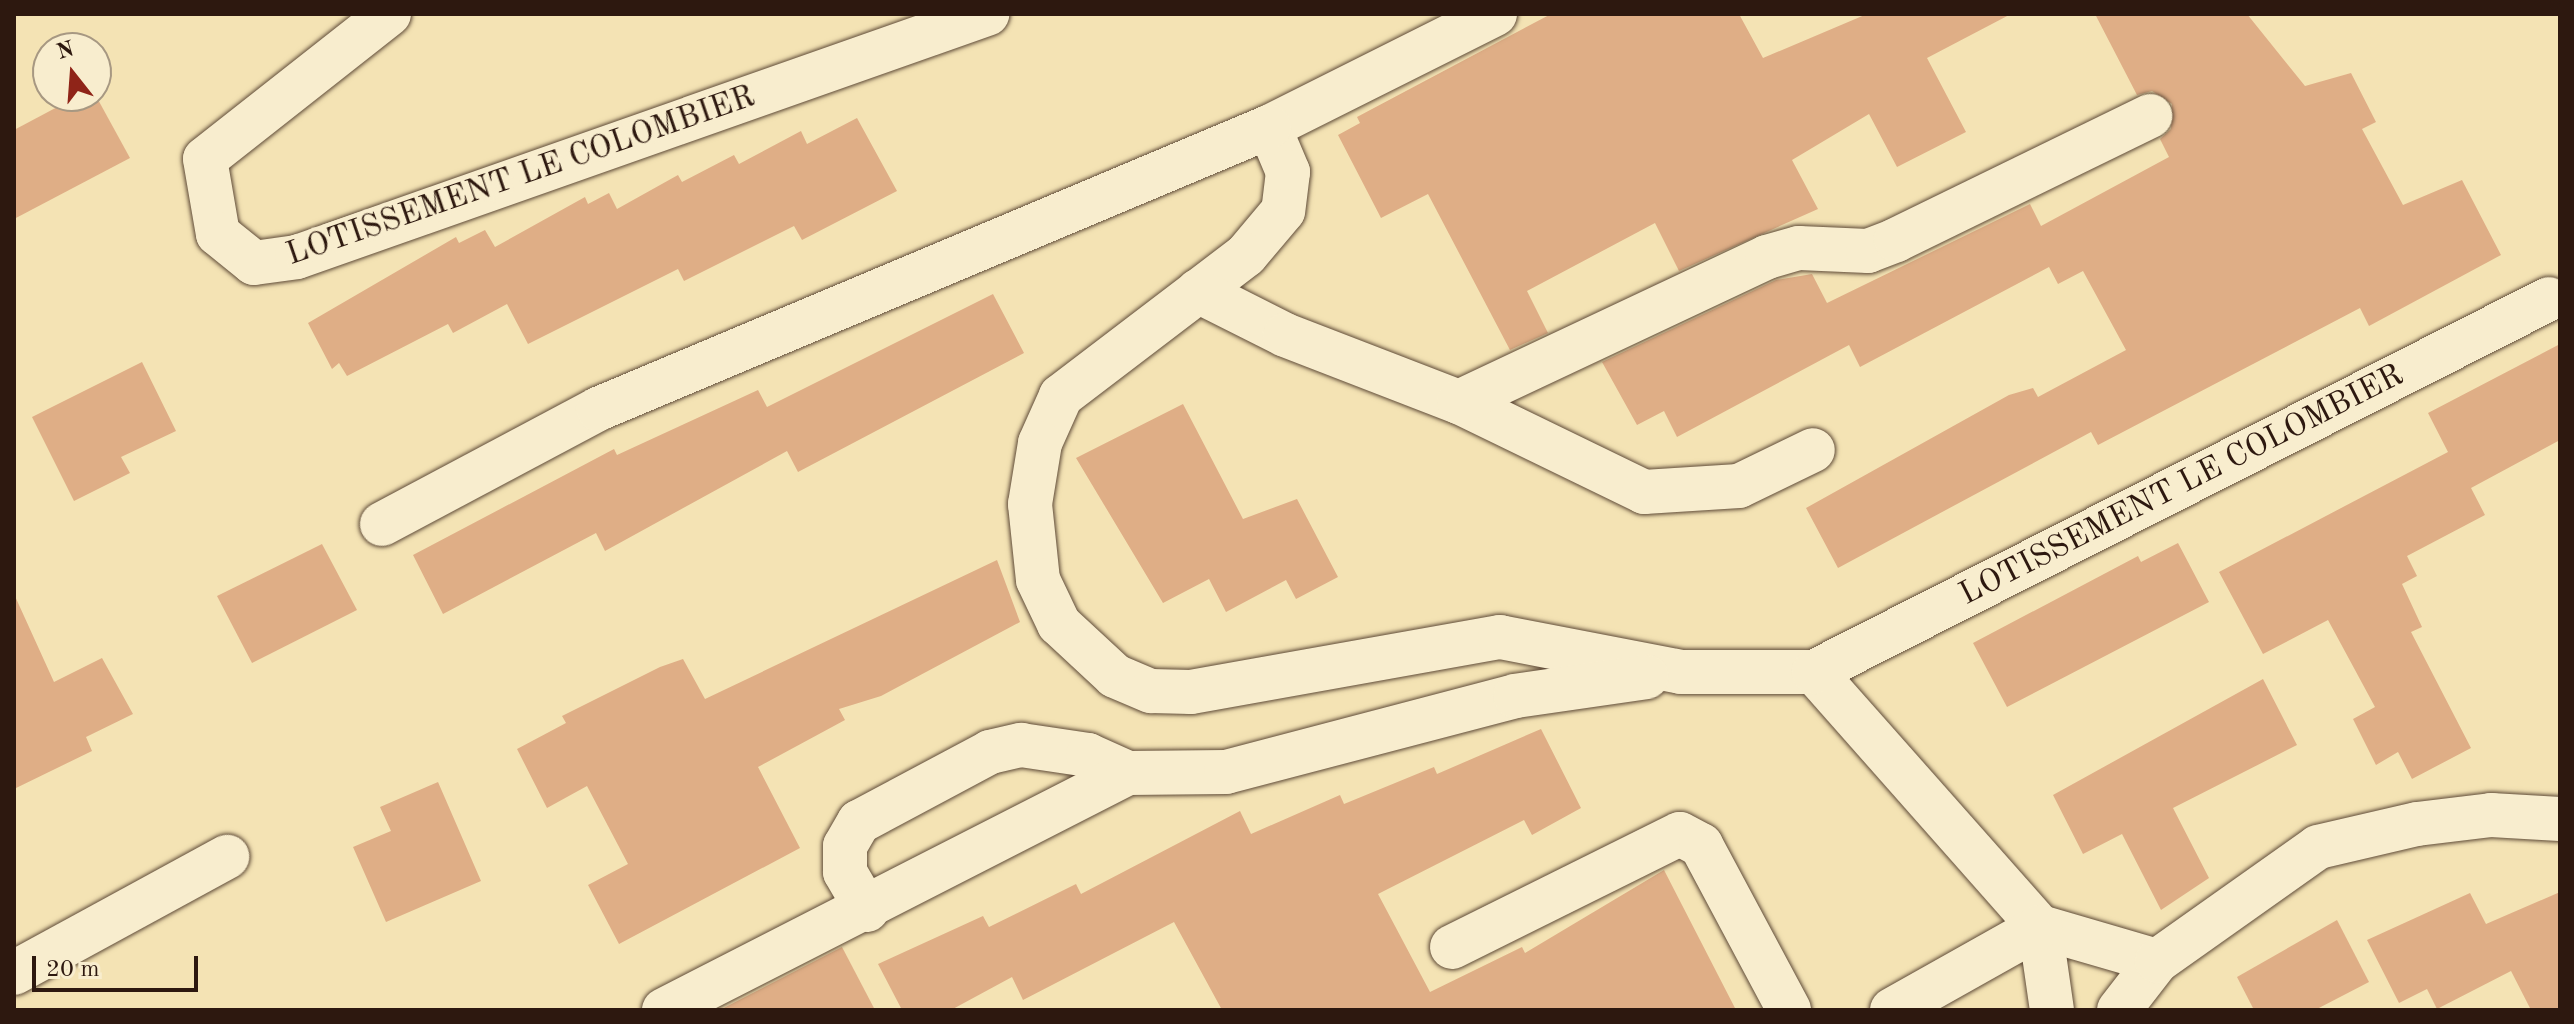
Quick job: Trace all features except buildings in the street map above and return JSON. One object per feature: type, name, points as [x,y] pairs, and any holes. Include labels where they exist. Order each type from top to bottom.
[{"type":"street","name":"LOTISSEMENT LE COLOMBIER","points":[[389,14],[205,159],[218,234],[254,263],[297,257],[987,14]]},
{"type":"street","points":[[382,524],[598,409],[1269,127],[1495,14]]},
{"type":"street","points":[[1459,402],[1767,257],[1882,245],[2150,116]]},
{"type":"street","name":"LOTISSEMENT LE COLOMBIER","points":[[1269,127],[1288,172],[1283,211],[1246,255],[1061,396],[1040,443],[1030,504],[1038,580],[1059,624],[1105,668],[1151,691],[1191,692],[1500,637],[1681,672],[1814,672],[2549,299]]},
{"type":"street","points":[[1198,291],[1285,335],[1459,402],[1644,492],[1739,486],[1813,450]]},
{"type":"street","points":[[867,910],[845,872],[845,846],[859,822],[990,752],[1021,745],[1088,755],[1128,773],[1226,772],[1515,696],[1681,672]]},
{"type":"street","points":[[1814,672],[2040,927],[2157,961]]},
{"type":"street","points":[[664,1010],[867,910],[1128,773]]},
{"type":"street","points":[[2119,1010],[2157,961],[2318,847],[2432,822],[2560,819]]},
{"type":"street","points":[[1452,947],[1680,834],[1701,845],[1789,1010]]},
{"type":"street","points":[[14,973],[227,857]]},
{"type":"street","points":[[1892,1010],[2040,927]]},
{"type":"street","points":[[2040,927],[2052,1010]]}]
